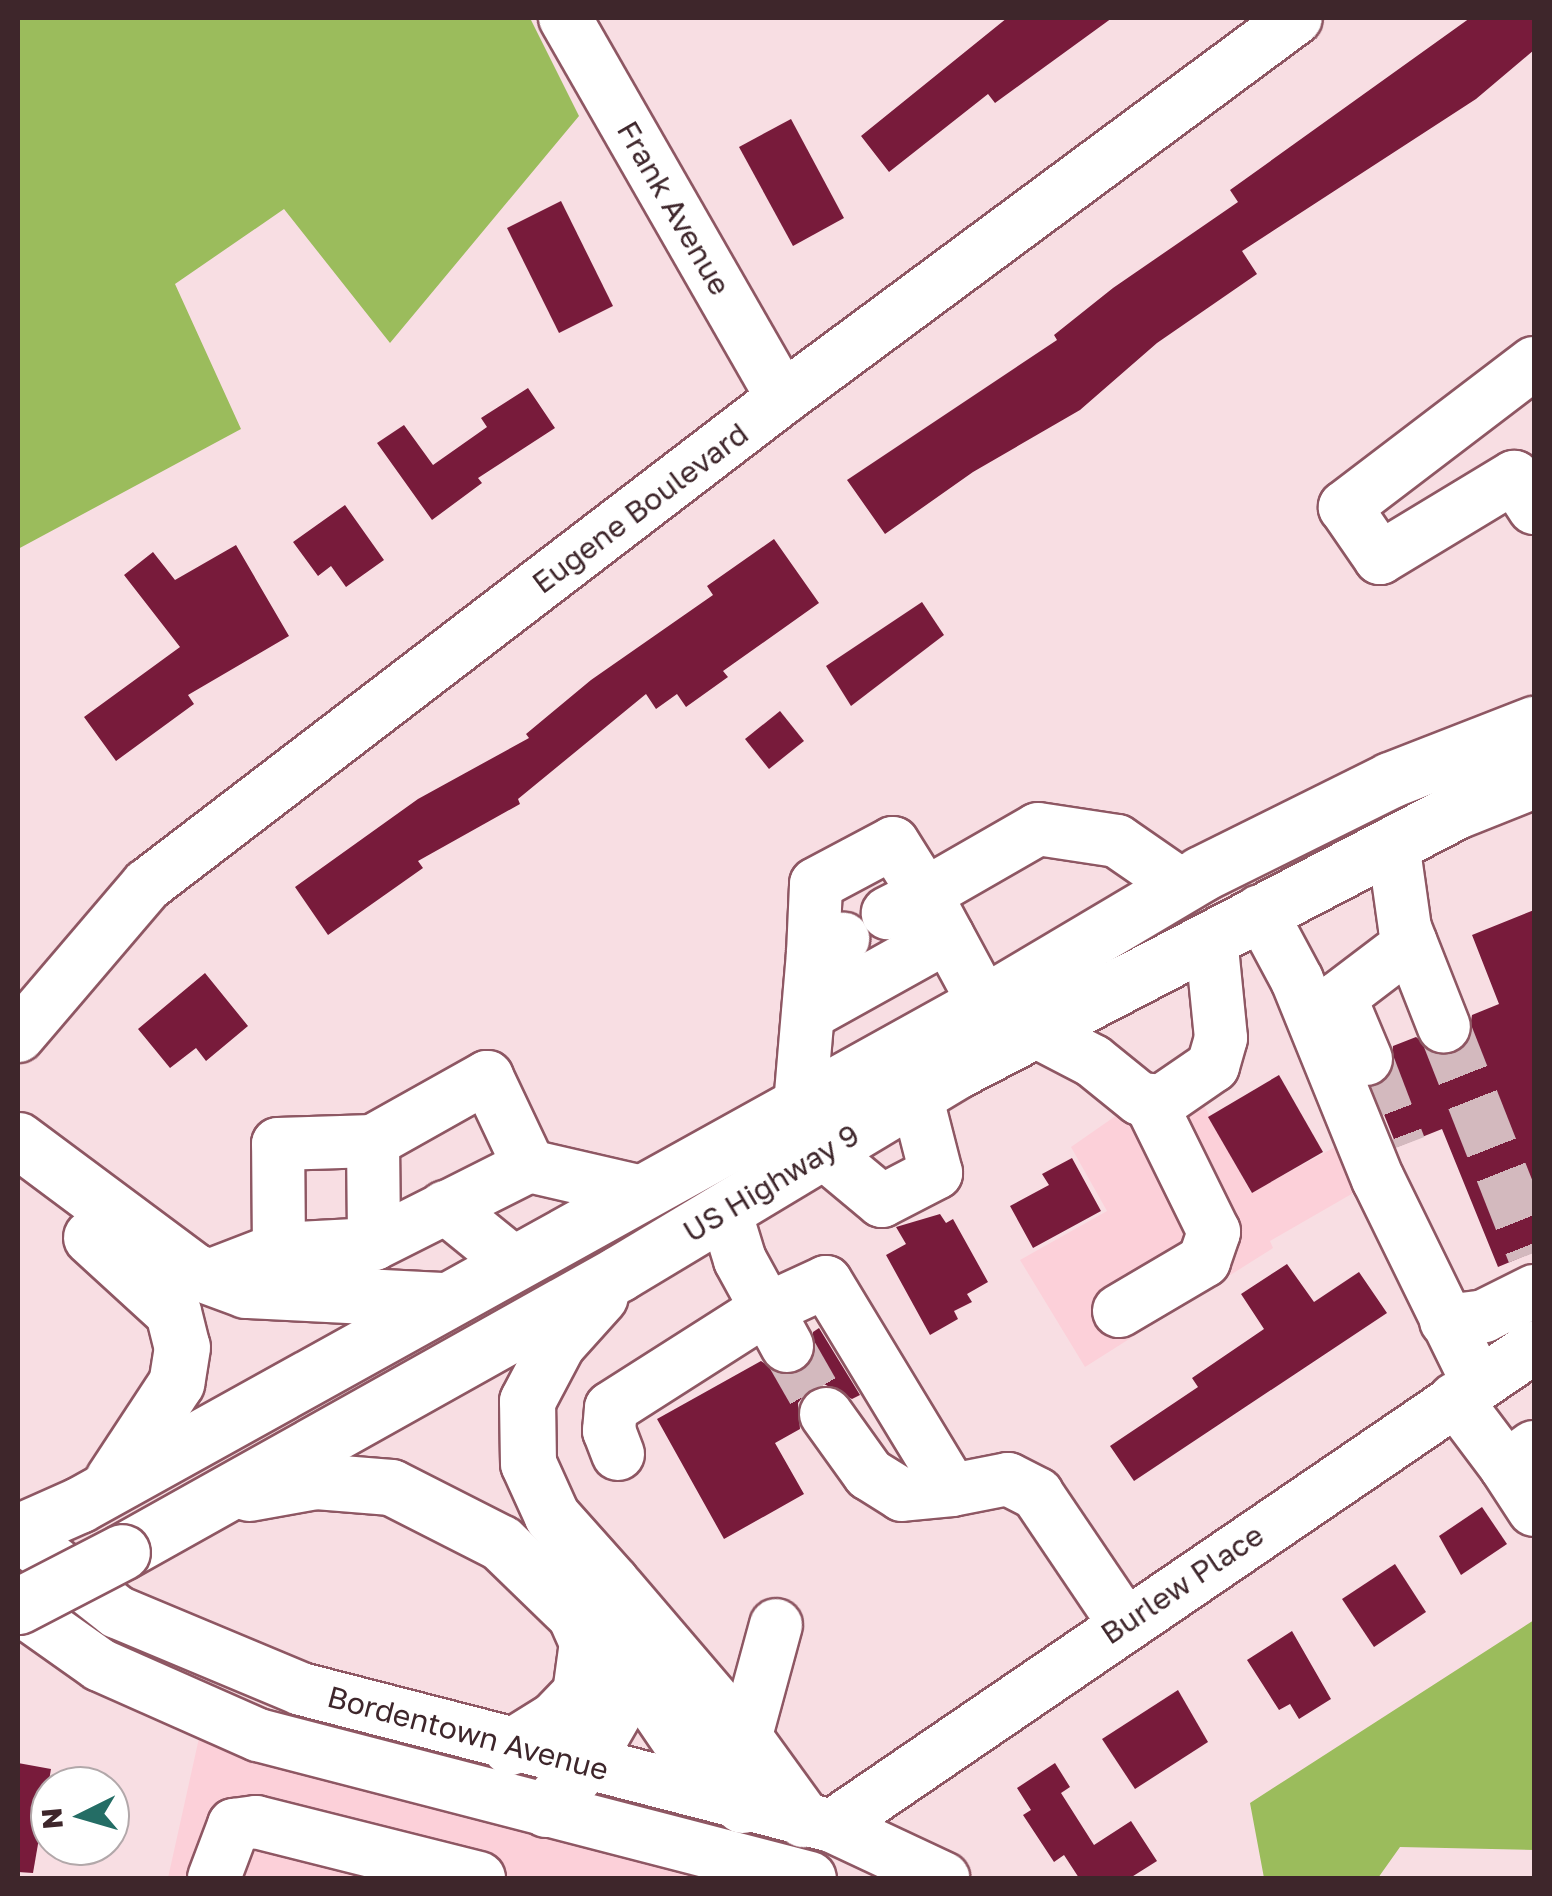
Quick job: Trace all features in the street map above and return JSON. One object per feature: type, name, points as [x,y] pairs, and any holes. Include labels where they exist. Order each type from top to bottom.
[{"type":"highway","name":"US Highway 9","points":[[18,1607],[725,1211],[811,1128],[984,1002],[1182,886],[1390,780],[1534,724]]},
{"type":"highway","name":"US Highway 9","points":[[18,1533],[91,1498],[642,1192],[811,1128],[916,1095],[1393,843],[1534,780]]},
{"type":"highway","points":[[18,1140],[209,1276],[262,1291],[447,1300]]},
{"type":"highway","points":[[18,1180],[142,1278],[173,1312],[182,1347],[176,1383],[91,1498]]},
{"type":"highway","points":[[620,1273],[557,1344],[527,1401],[528,1463],[630,1669],[684,1746],[742,1805]]},
{"type":"highway","points":[[207,1501],[316,1482],[391,1487],[501,1543],[592,1596],[744,1739],[817,1822]]},
{"type":"highway","points":[[510,1747],[555,1719],[580,1692],[592,1596]]},
{"type":"highway","points":[[546,1809],[584,1764],[622,1700],[630,1669]]},
{"type":"street","name":"Frank Avenue","points":[[565,18],[783,398]]},
{"type":"street","name":"Eugene Boulevard","points":[[18,1036],[147,886],[783,398],[1296,18]]},
{"type":"street","points":[[1534,364],[1345,508],[1380,558],[1514,477],[1534,508]]},
{"type":"street","points":[[916,1095],[936,1172],[882,1201],[811,1128],[808,1014],[884,927],[1038,829],[1117,841],[1182,886]]},
{"type":"street","points":[[1393,843],[1411,943],[1444,1027]]},
{"type":"street","points":[[1260,911],[1297,980],[1407,1240],[1446,1322],[1467,1391],[1520,1457],[1534,1510]]},
{"type":"street","points":[[884,927],[984,1002]]},
{"type":"street","points":[[808,1014],[884,927]]},
{"type":"street","points":[[1151,1104],[1213,1066],[1221,1038],[1211,938]]},
{"type":"street","points":[[1368,1065],[1340,997],[1411,943]]},
{"type":"street","points":[[1035,1031],[1094,1061],[1151,1104],[1214,1232],[1204,1262],[1120,1310]]},
{"type":"street","points":[[279,1249],[278,1144],[372,1141],[487,1077],[529,1166]]},
{"type":"street","points":[[372,1141],[374,1244]]},
{"type":"street","points":[[1400,1146],[1434,1230],[1407,1240]]},
{"type":"street","points":[[209,1276],[279,1249],[374,1244],[529,1166],[642,1192]]},
{"type":"street","points":[[445,1207],[514,1264]]},
{"type":"street","points":[[725,1211],[776,1328]]},
{"type":"street","points":[[1446,1322],[1484,1316],[1534,1267]]},
{"type":"street","points":[[618,1454],[609,1431],[611,1408],[776,1328],[826,1282],[952,1490]]},
{"type":"street","name":"Burlew Place","points":[[817,1822],[1124,1623],[1534,1346]]},
{"type":"street","points":[[826,1414],[869,1474],[902,1494],[952,1490],[1008,1479],[1037,1494],[1124,1623]]},
{"type":"street","name":"Bordentown Avenue","points":[[18,1533],[117,1612],[300,1688],[510,1747],[817,1822],[943,1878]]},
{"type":"street","name":"Bordentown Avenue","points":[[18,1607],[100,1665],[258,1735],[546,1809],[727,1868],[810,1878]]},
{"type":"street","points":[[744,1739],[776,1625]]},
{"type":"street","points":[[727,1868],[742,1805]]},
{"type":"street","points":[[214,1878],[234,1825],[256,1822],[480,1878]]},
{"type":"shaded area","points":[[1191,1081],[1251,1193],[1335,1147],[1355,1192],[1270,1241],[1273,1248],[1085,1367],[1020,1260],[1107,1211],[1071,1147],[1140,1099]]},
{"type":"shaded area","points":[[205,1711],[724,1878],[168,1878]]},
{"type":"green space","points":[[18,18],[530,18],[579,116],[390,343],[284,209],[175,284],[241,429],[18,549]]},
{"type":"green space","points":[[1534,1620],[1534,1850],[1400,1847],[1378,1878],[1264,1878],[1250,1803]]},
{"type":"building","points":[[1007,18],[1112,18],[995,103],[988,94],[889,172],[861,136]]},
{"type":"building","points":[[1470,18],[1534,18],[1534,50],[1476,99],[1242,251],[1257,274],[1157,343],[1080,410],[973,472],[885,534],[847,480],[1057,340],[1054,335],[1113,288],[1238,202],[1230,190]]},
{"type":"building","points":[[791,119],[844,218],[793,246],[739,147]]},
{"type":"building","points":[[561,201],[613,306],[559,333],[507,228]]},
{"type":"building","points":[[528,388],[555,428],[478,478],[482,483],[432,520],[377,443],[404,425],[433,465],[487,427],[481,418]]},
{"type":"building","points":[[345,505],[384,560],[346,587],[331,566],[318,576],[293,542]]},
{"type":"building","points":[[774,539],[819,603],[723,671],[728,677],[686,707],[677,694],[656,709],[646,694],[518,799],[520,804],[418,861],[423,868],[328,935],[295,887],[418,799],[529,738],[526,734],[591,680],[713,595],[707,586]]},
{"type":"building","points":[[236,545],[289,636],[188,695],[194,704],[116,761],[84,717],[180,647],[124,575],[153,552],[175,580]]},
{"type":"building","points":[[922,602],[944,635],[851,706],[826,666]]},
{"type":"building","points":[[780,711],[804,741],[769,769],[745,739]]},
{"type":"building","points":[[1534,910],[1534,1252],[1498,1267],[1442,1129],[1397,1147],[1373,1087],[1390,1076],[1393,1046],[1416,1037],[1441,1057],[1467,1046],[1472,1015],[1499,1004],[1472,935]]},
{"type":"building","points":[[205,973],[248,1026],[206,1061],[196,1048],[170,1068],[138,1029]]},
{"type":"building","points":[[1279,1075],[1323,1152],[1252,1193],[1208,1117]]},
{"type":"building","points":[[1072,1158],[1101,1211],[1033,1248],[1010,1206],[1049,1185],[1042,1174]]},
{"type":"building","points":[[940,1214],[946,1223],[953,1219],[988,1282],[967,1294],[972,1302],[954,1311],[958,1319],[930,1335],[886,1255],[906,1244],[896,1227]]},
{"type":"building","points":[[1287,1264],[1314,1302],[1359,1272],[1387,1313],[1134,1481],[1110,1446],[1198,1387],[1192,1378],[1264,1329],[1241,1294]]},
{"type":"building","points":[[819,1328],[860,1395],[852,1399],[824,1384],[808,1390],[798,1403],[800,1429],[775,1443],[804,1494],[724,1539],[657,1419],[761,1361],[785,1376],[802,1372],[813,1361],[813,1332]]},
{"type":"building","points":[[1482,1507],[1507,1544],[1461,1575],[1439,1536]]},
{"type":"building","points":[[1395,1564],[1426,1612],[1374,1647],[1342,1599]]},
{"type":"building","points":[[1292,1631],[1331,1699],[1299,1719],[1290,1704],[1279,1710],[1247,1660]]},
{"type":"building","points":[[1178,1690],[1208,1742],[1135,1789],[1102,1739]]},
{"type":"building","points":[[18,1763],[34,1766],[30,1766],[30,1866],[34,1866],[33,1873],[18,1872]]},
{"type":"building","points":[[1055,1763],[1070,1787],[1061,1793],[1094,1845],[1131,1821],[1157,1861],[1130,1878],[1079,1878],[1064,1855],[1054,1862],[1023,1815],[1031,1810],[1017,1788]]},
{"type":"tunnel","points":[[1444,1027],[1533,1253]]},
{"type":"tunnel","points":[[1369,1065],[1400,1146]]},
{"type":"tunnel","points":[[787,1346],[826,1414]]}]
